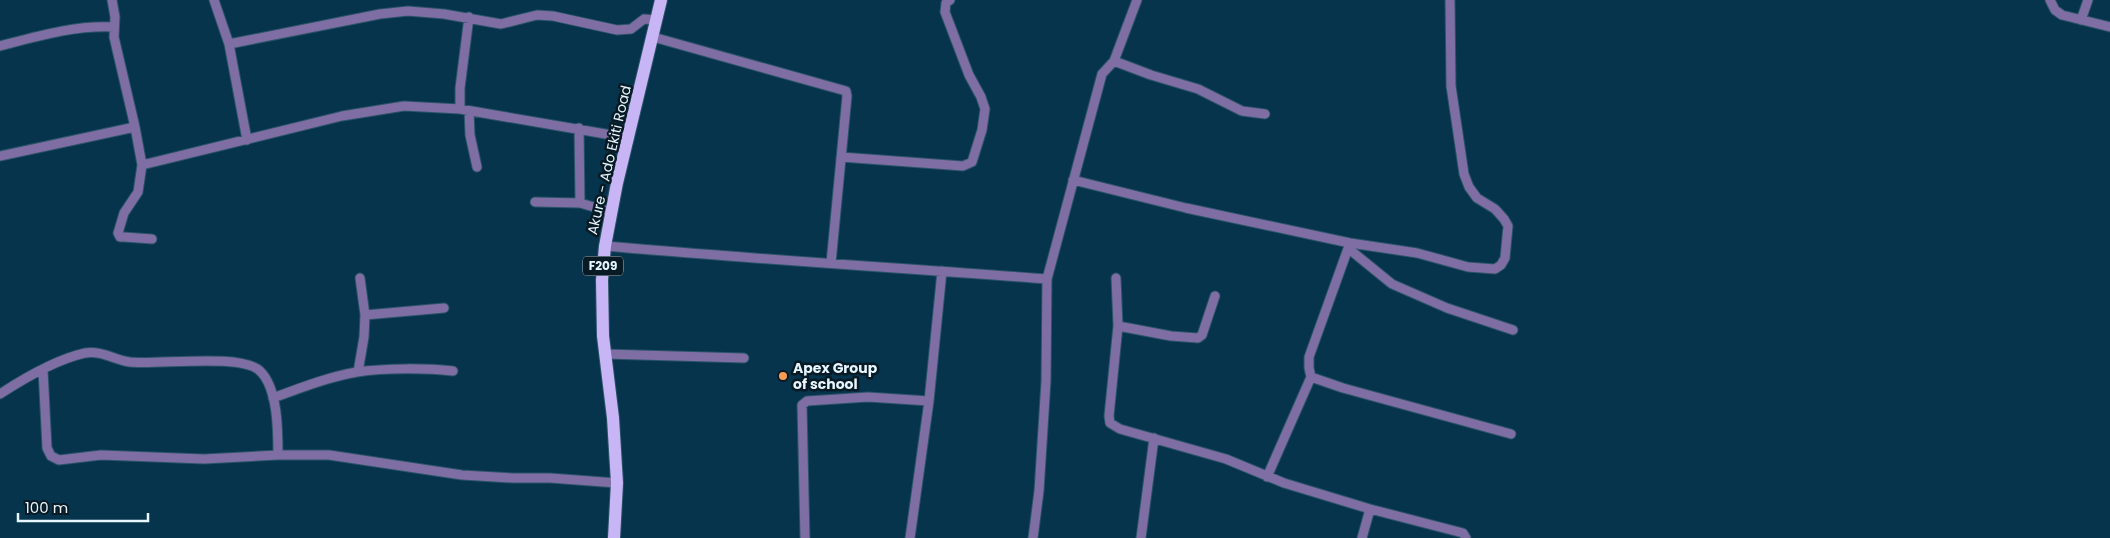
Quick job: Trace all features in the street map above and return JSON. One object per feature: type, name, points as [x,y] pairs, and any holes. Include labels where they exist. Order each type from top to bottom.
[{"type":"main road","name":"Akure - Ado Ekiti Road","points":[[614,538],[617,483],[605,354],[602,280],[611,212],[661,0]]},
{"type":"street","points":[[112,0],[114,36],[142,165],[138,192],[124,213],[118,233],[124,237],[152,238]]},
{"type":"street","points":[[214,0],[229,44],[247,140]]},
{"type":"street","points":[[841,157],[963,166],[972,162],[982,130],[985,109],[969,75],[945,12],[946,3],[950,0]]},
{"type":"street","points":[[1032,538],[1039,491],[1046,381],[1048,279],[1102,74],[1114,61],[1137,0]]},
{"type":"street","points":[[1073,180],[1349,246],[1417,253],[1482,269],[1495,269],[1506,258],[1508,226],[1495,209],[1477,198],[1469,187],[1464,174],[1451,86],[1450,0]]},
{"type":"street","points":[[2050,0],[2054,10],[2062,15],[2110,27]]},
{"type":"street","points":[[2081,20],[2088,0]]},
{"type":"street","points":[[229,44],[380,14],[408,11],[469,17],[501,24],[537,15],[627,30],[635,27],[644,19],[657,20]]},
{"type":"street","points":[[469,17],[460,88],[477,167]]},
{"type":"street","points":[[0,46],[70,28],[114,27]]},
{"type":"street","points":[[653,37],[846,91],[831,263]]},
{"type":"street","points":[[1114,61],[1158,78],[1198,89],[1242,112],[1265,114]]},
{"type":"street","points":[[142,165],[380,109],[404,106],[464,110],[629,138]]},
{"type":"street","points":[[0,156],[135,127]]},
{"type":"street","points":[[579,128],[580,203]]},
{"type":"street","points":[[535,202],[580,203],[611,212]]},
{"type":"street","points":[[605,246],[773,261],[831,263],[1048,279]]},
{"type":"street","points":[[1349,246],[1392,284],[1447,308],[1512,330]]},
{"type":"street","points":[[1267,477],[1311,377],[1309,357],[1349,246]]},
{"type":"street","points":[[910,538],[929,401],[942,271]]},
{"type":"street","points":[[358,372],[366,316],[360,278]]},
{"type":"street","points":[[1116,278],[1118,326],[1109,416],[1110,423],[1120,429],[1226,459],[1267,477],[1370,509],[1463,533],[1466,538]]},
{"type":"street","points":[[1118,326],[1171,336],[1198,338],[1202,335],[1215,296]]},
{"type":"street","points":[[366,316],[444,308]]},
{"type":"street","points":[[0,394],[43,370],[86,353],[109,356],[127,362],[155,363],[202,359],[247,365],[259,370],[273,398],[276,414],[278,455]]},
{"type":"street","points":[[605,354],[744,358]]},
{"type":"street","points":[[43,370],[47,448],[51,456],[59,460],[101,455],[204,459],[278,455],[353,458],[462,475],[550,478],[617,483]]},
{"type":"street","points":[[273,398],[310,384],[358,372],[453,371]]},
{"type":"street","points":[[1311,377],[1343,388],[1510,434]]},
{"type":"street","points":[[806,538],[802,405],[807,401],[868,397],[929,401]]},
{"type":"street","points":[[1141,538],[1154,438]]},
{"type":"street","points":[[1362,538],[1370,509]]},
{"type":"place","name":"Apex Group of school","points":[[783,376]]}]
